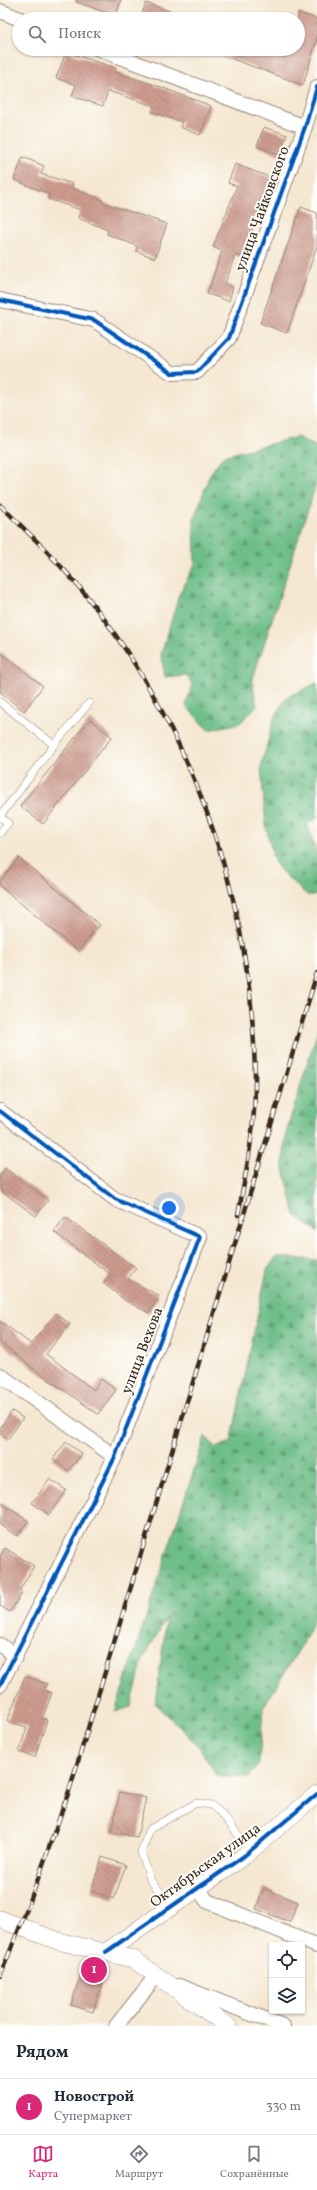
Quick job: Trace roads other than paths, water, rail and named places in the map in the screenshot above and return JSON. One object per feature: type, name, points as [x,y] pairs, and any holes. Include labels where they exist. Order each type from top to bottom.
[{"type":"street","points":[[0,12],[12,16]]},
{"type":"street","points":[[117,56],[305,127]]},
{"type":"street","name":"улица Чайковского","points":[[0,300],[94,320],[172,373],[197,372],[229,338],[305,127],[317,87]]},
{"type":"street","name":"улица Вехова","points":[[0,1111],[115,1199],[200,1237],[115,1457],[16,1656],[0,1685]]},
{"type":"street","points":[[0,1375],[115,1457]]},
{"type":"street","points":[[0,1645],[16,1656]]},
{"type":"street","name":"Октябрьская улица","points":[[106,1952],[250,1850],[317,1794]]},
{"type":"street","points":[[198,1888],[207,1901],[317,1946]]},
{"type":"street","points":[[0,1920],[58,1941],[133,1959],[228,2026]]},
{"type":"street","points":[[116,2026],[160,1978]]},
{"type":"street","points":[[160,1978],[283,2026]]},
{"type":"lane","points":[[0,702],[54,745]]},
{"type":"lane","points":[[0,833],[8,823],[0,816],[54,745],[89,703]]},
{"type":"lane","points":[[172,1906],[151,1881],[141,1852],[150,1829],[196,1803],[211,1805],[222,1814],[250,1850]]},
{"type":"railway","points":[[0,505],[64,570],[88,598],[134,663],[165,717],[191,773],[213,831],[231,891],[244,952],[252,1013],[255,1075],[254,1110],[248,1163],[238,1215]]},
{"type":"railway","points":[[0,1976],[29,1904],[69,1791],[317,973]]},
{"type":"place","name":"Новострой","points":[[94,1970]]}]
